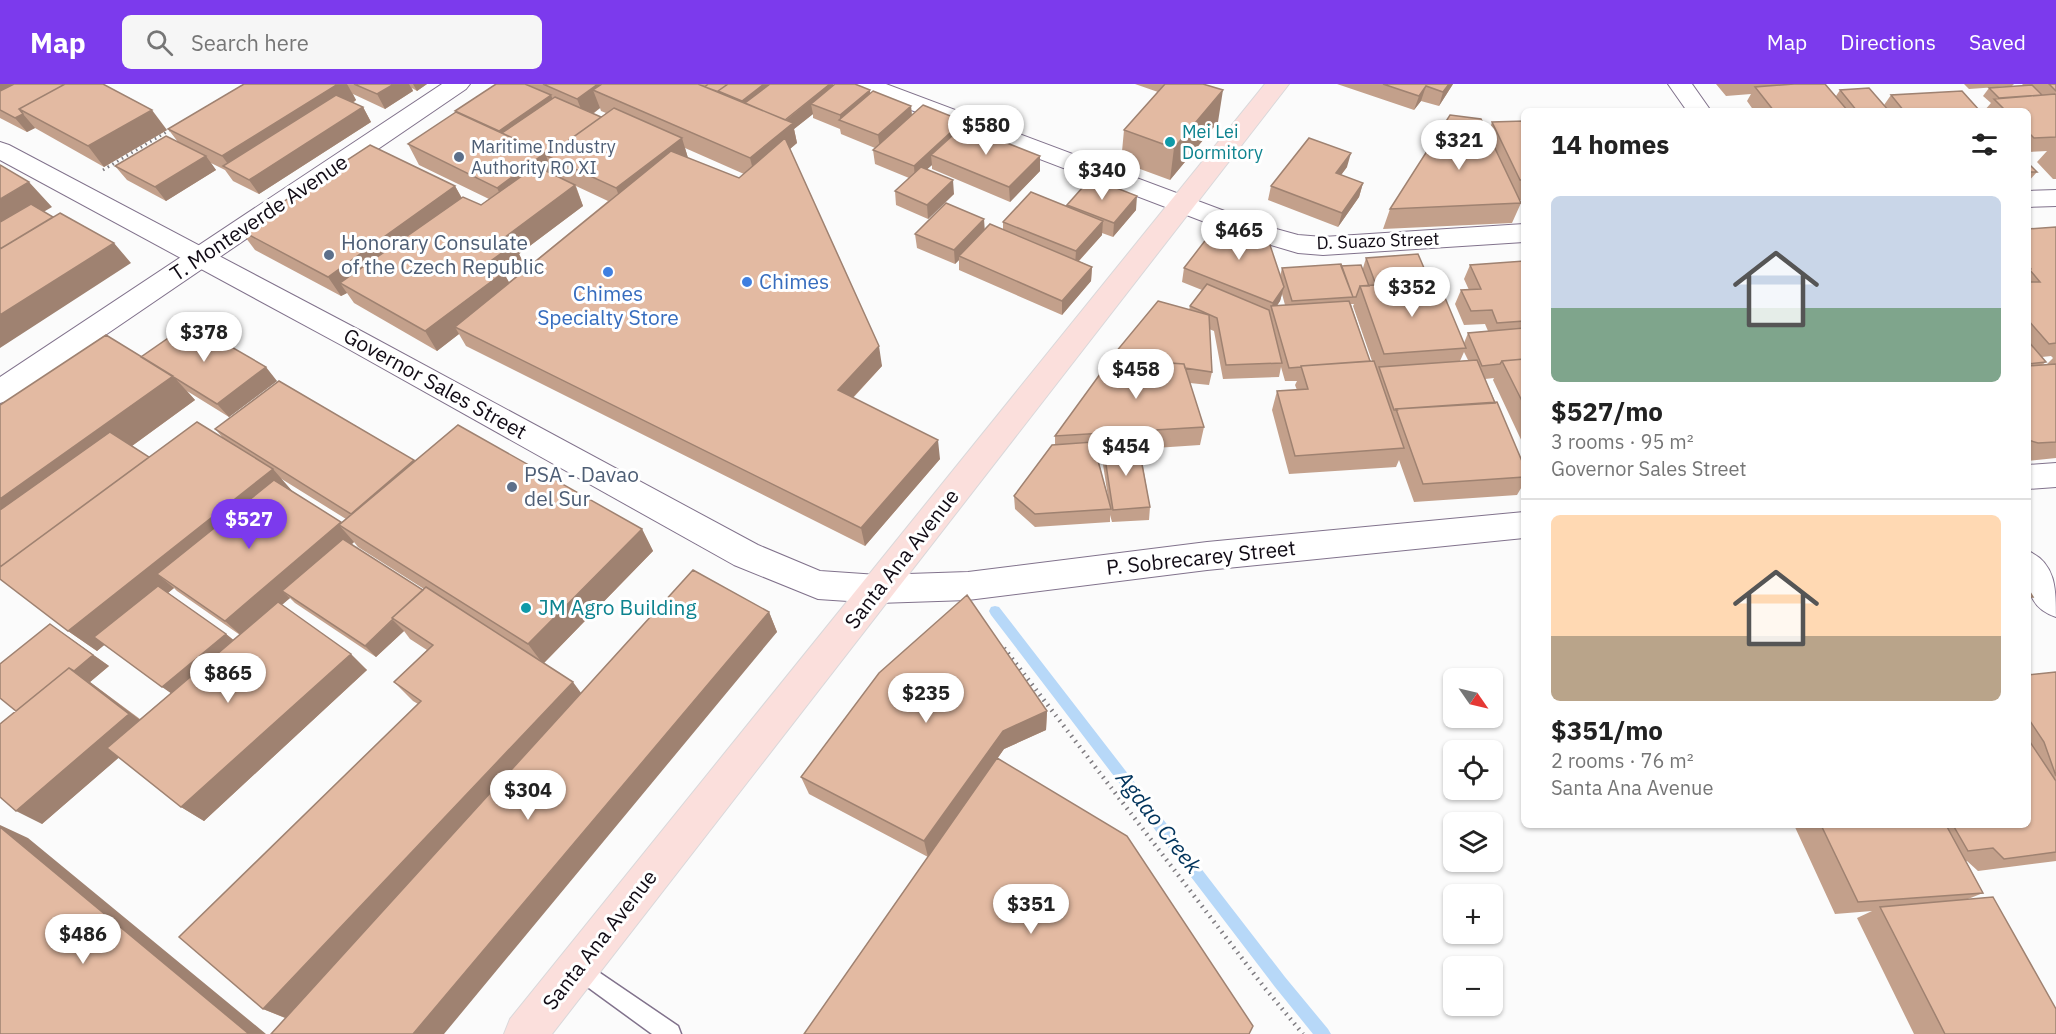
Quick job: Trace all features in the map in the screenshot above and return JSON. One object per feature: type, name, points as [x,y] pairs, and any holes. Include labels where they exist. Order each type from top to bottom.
[{"type":"main road","name":"Santa Ana Avenue","points":[[525,1034],[1277,84]]},
{"type":"street","name":"T. Monteverde Avenue","points":[[0,392],[458,84]]},
{"type":"street","name":"D. Suazo Street","points":[[864,84],[1275,238],[1323,246],[1521,233]]},
{"type":"street","points":[[1680,84],[1697,108]]},
{"type":"street","name":"Governor Sales Street","points":[[0,150],[746,555],[818,585],[878,589]]},
{"type":"street","points":[[2031,199],[2056,198]]},
{"type":"street","points":[[2031,477],[2056,475]]},
{"type":"street","name":"P. Sobrecarey Street","points":[[878,589],[968,586],[1207,556],[1521,525]]},
{"type":"street","points":[[2031,569],[2056,603]]},
{"type":"lane","points":[[578,968],[670,1034]]},
{"type":"path","points":[[72,189],[179,124]]},
{"type":"path","points":[[997,640],[1264,987],[1303,1034]]},
{"type":"building","points":[[14,84],[65,84],[19,109],[23,114],[15,118],[0,110],[0,91]]},
{"type":"building","points":[[65,84],[103,84],[152,110],[88,146],[19,109]]},
{"type":"building","points":[[244,84],[338,84],[222,156],[168,129]]},
{"type":"building","points":[[354,84],[394,84],[377,94]]},
{"type":"building","points":[[496,84],[525,84],[551,95],[499,131],[455,111]]},
{"type":"building","points":[[543,84],[598,84],[577,99]]},
{"type":"building","points":[[602,84],[698,84],[793,123],[750,158],[593,90]]},
{"type":"building","points":[[708,84],[728,84],[719,92],[705,87]]},
{"type":"building","points":[[728,84],[764,84],[742,101],[718,91]]},
{"type":"building","points":[[770,84],[830,84],[785,120],[745,103]]},
{"type":"building","points":[[835,84],[855,84],[870,90],[840,115],[811,104]]},
{"type":"building","points":[[1165,84],[1203,84],[1223,90],[1174,148],[1124,130]]},
{"type":"building","points":[[1383,84],[1449,84],[1443,92],[1426,86],[1419,96]]},
{"type":"building","points":[[1825,84],[1845,108],[1772,108],[1755,87]]},
{"type":"building","points":[[2049,84],[2056,84],[2056,91]]},
{"type":"building","points":[[2032,85],[2042,95],[1999,98],[1989,88]]},
{"type":"building","points":[[1869,88],[1886,108],[1855,108],[1840,90]]},
{"type":"building","points":[[873,91],[911,106],[878,135],[839,120]]},
{"type":"building","points":[[1962,91],[1977,108],[1902,108],[1891,95]]},
{"type":"building","points":[[2055,94],[2056,137],[2034,138],[2031,135],[2031,108],[2003,108],[1994,99]]},
{"type":"building","points":[[336,95],[363,107],[249,180],[223,166]]},
{"type":"building","points":[[555,97],[601,117],[548,155],[502,133]]},
{"type":"building","points":[[923,105],[963,121],[914,166],[873,150]]},
{"type":"building","points":[[614,108],[682,138],[616,188],[547,156]]},
{"type":"building","points":[[456,112],[545,153],[497,188],[408,144]]},
{"type":"building","points":[[1450,115],[1481,119],[1521,203],[1390,209]]},
{"type":"building","points":[[1521,121],[1521,180],[1520,180],[1492,122]]},
{"type":"building","points":[[963,126],[1040,156],[1009,187],[931,155]]},
{"type":"building","points":[[166,136],[206,156],[155,187],[115,166]]},
{"type":"building","name":"Chimes","points":[[785,138],[879,346],[838,390],[938,440],[861,528],[455,327],[671,151],[739,178]]},
{"type":"building","points":[[1309,138],[1351,153],[1336,173],[1363,183],[1342,213],[1271,186]]},
{"type":"building","points":[[370,145],[455,186],[328,277],[240,230]]},
{"type":"building","points":[[0,165],[29,182],[0,199]]},
{"type":"building","points":[[536,166],[575,185],[504,238],[514,244],[488,263],[504,272],[425,331],[340,283],[463,197],[481,205]]},
{"type":"building","points":[[921,167],[953,180],[927,205],[895,191]]},
{"type":"building","points":[[1091,178],[1137,196],[1114,223],[1067,205]]},
{"type":"building","points":[[1031,192],[1103,221],[1076,251],[1003,222]]},
{"type":"building","points":[[946,203],[984,219],[954,250],[915,234]]},
{"type":"building","points":[[31,204],[53,217],[0,249],[0,222]]},
{"type":"building","points":[[60,213],[114,243],[0,315],[0,249]]},
{"type":"building","points":[[1221,220],[1267,236],[1284,287],[1273,303],[1184,268]]},
{"type":"building","points":[[990,224],[1092,267],[1062,301],[959,256]]},
{"type":"building","points":[[2056,227],[2056,343],[2049,344],[2031,323],[2031,282],[2040,282],[2031,271],[2031,229]]},
{"type":"building","points":[[1418,254],[1430,282],[1376,285],[1366,258]]},
{"type":"building","points":[[1521,261],[1521,321],[1497,323],[1492,310],[1471,311],[1461,290],[1481,289],[1470,265]]},
{"type":"building","points":[[1341,264],[1353,297],[1292,301],[1282,268]]},
{"type":"building","points":[[1361,265],[1369,286],[1360,286],[1356,297],[1353,297],[1341,266]]},
{"type":"building","points":[[1438,281],[1466,348],[1384,354],[1360,286]]},
{"type":"building","points":[[1207,284],[1269,310],[1282,363],[1226,365],[1217,318],[1190,306]]},
{"type":"building","points":[[1158,301],[1209,315],[1212,372],[1185,368],[1184,364],[1110,359]]},
{"type":"building","points":[[1349,301],[1370,361],[1289,368],[1271,306]]},
{"type":"building","points":[[190,323],[266,367],[217,404],[141,357]]},
{"type":"building","points":[[1521,328],[1521,359],[1482,366],[1468,333]]},
{"type":"building","points":[[106,335],[173,376],[0,499],[0,405]]},
{"type":"building","points":[[2031,344],[2046,362],[2031,364]]},
{"type":"building","points":[[1111,359],[1184,364],[1204,427],[1055,436]]},
{"type":"building","points":[[1521,359],[1521,399],[1502,361]]},
{"type":"building","points":[[1477,360],[1495,403],[1394,410],[1379,367]]},
{"type":"building","points":[[1374,361],[1404,448],[1295,456],[1277,391],[1308,389],[1301,366]]},
{"type":"building","points":[[2056,364],[2056,442],[2031,441],[2031,366]]},
{"type":"building","points":[[279,381],[414,460],[351,514],[215,429]]},
{"type":"building","points":[[1497,402],[1521,459],[1521,477],[1423,484],[1396,409]]},
{"type":"building","points":[[197,422],[273,469],[68,631],[0,579],[0,567]]},
{"type":"building","name":"JM Agro Building","points":[[458,425],[642,529],[528,644],[339,525]]},
{"type":"building","points":[[110,432],[149,457],[0,567],[0,510]]},
{"type":"building","points":[[1093,442],[1111,509],[1035,514],[1014,496],[1052,445]]},
{"type":"building","points":[[1138,443],[1150,507],[1113,510],[1103,445]]},
{"type":"building","points":[[274,480],[341,522],[225,621],[157,574]]},
{"type":"building","points":[[343,539],[423,590],[365,646],[282,591]]},
{"type":"building","points":[[693,570],[769,612],[413,1034],[271,1034]]},
{"type":"building","points":[[158,586],[226,634],[162,687],[94,637]]},
{"type":"building","points":[[426,587],[573,682],[263,1009],[179,937],[421,701],[394,682],[433,645],[392,618]]},
{"type":"building","points":[[967,595],[1047,711],[1003,731],[924,841],[801,777],[879,673]]},
{"type":"building","points":[[278,602],[351,654],[181,807],[107,748]]},
{"type":"building","points":[[50,624],[93,655],[74,671],[69,668],[16,711],[0,698],[0,664]]},
{"type":"building","points":[[69,668],[129,714],[16,811],[0,797],[0,724]]},
{"type":"building","points":[[2056,672],[2056,776],[2044,742],[2031,722],[2031,675]]},
{"type":"building","points":[[2031,744],[2056,781],[2056,852],[2004,859],[1993,848],[1968,851],[1955,828],[2031,828]]},
{"type":"building","points":[[997,758],[1127,836],[1253,1026],[1249,1034],[804,1034]]},
{"type":"building","points":[[0,827],[249,1034],[0,1034]]},
{"type":"building","points":[[1822,828],[1948,828],[1983,893],[1858,902]]},
{"type":"building","points":[[1993,897],[2056,1009],[2056,1034],[1945,1034],[1880,907]]},
{"type":"waterway","name":"Agdao Creek","points":[[995,611],[1280,982],[1323,1034]]},
{"type":"place","name":"Mei Lei Dormitory","points":[[1170,142]]},
{"type":"place","name":"Maritime Industry Authority RO XI","points":[[459,157]]},
{"type":"place","name":"Honorary Consulate of the Czech Republic","points":[[329,255]]},
{"type":"place","name":"Chimes Specialty Store","points":[[608,272]]},
{"type":"place","name":"Chimes","points":[[747,282]]},
{"type":"place","name":"PSA - Davao del Sur","points":[[512,487]]},
{"type":"place","name":"JM Agro Building","points":[[526,608]]}]
